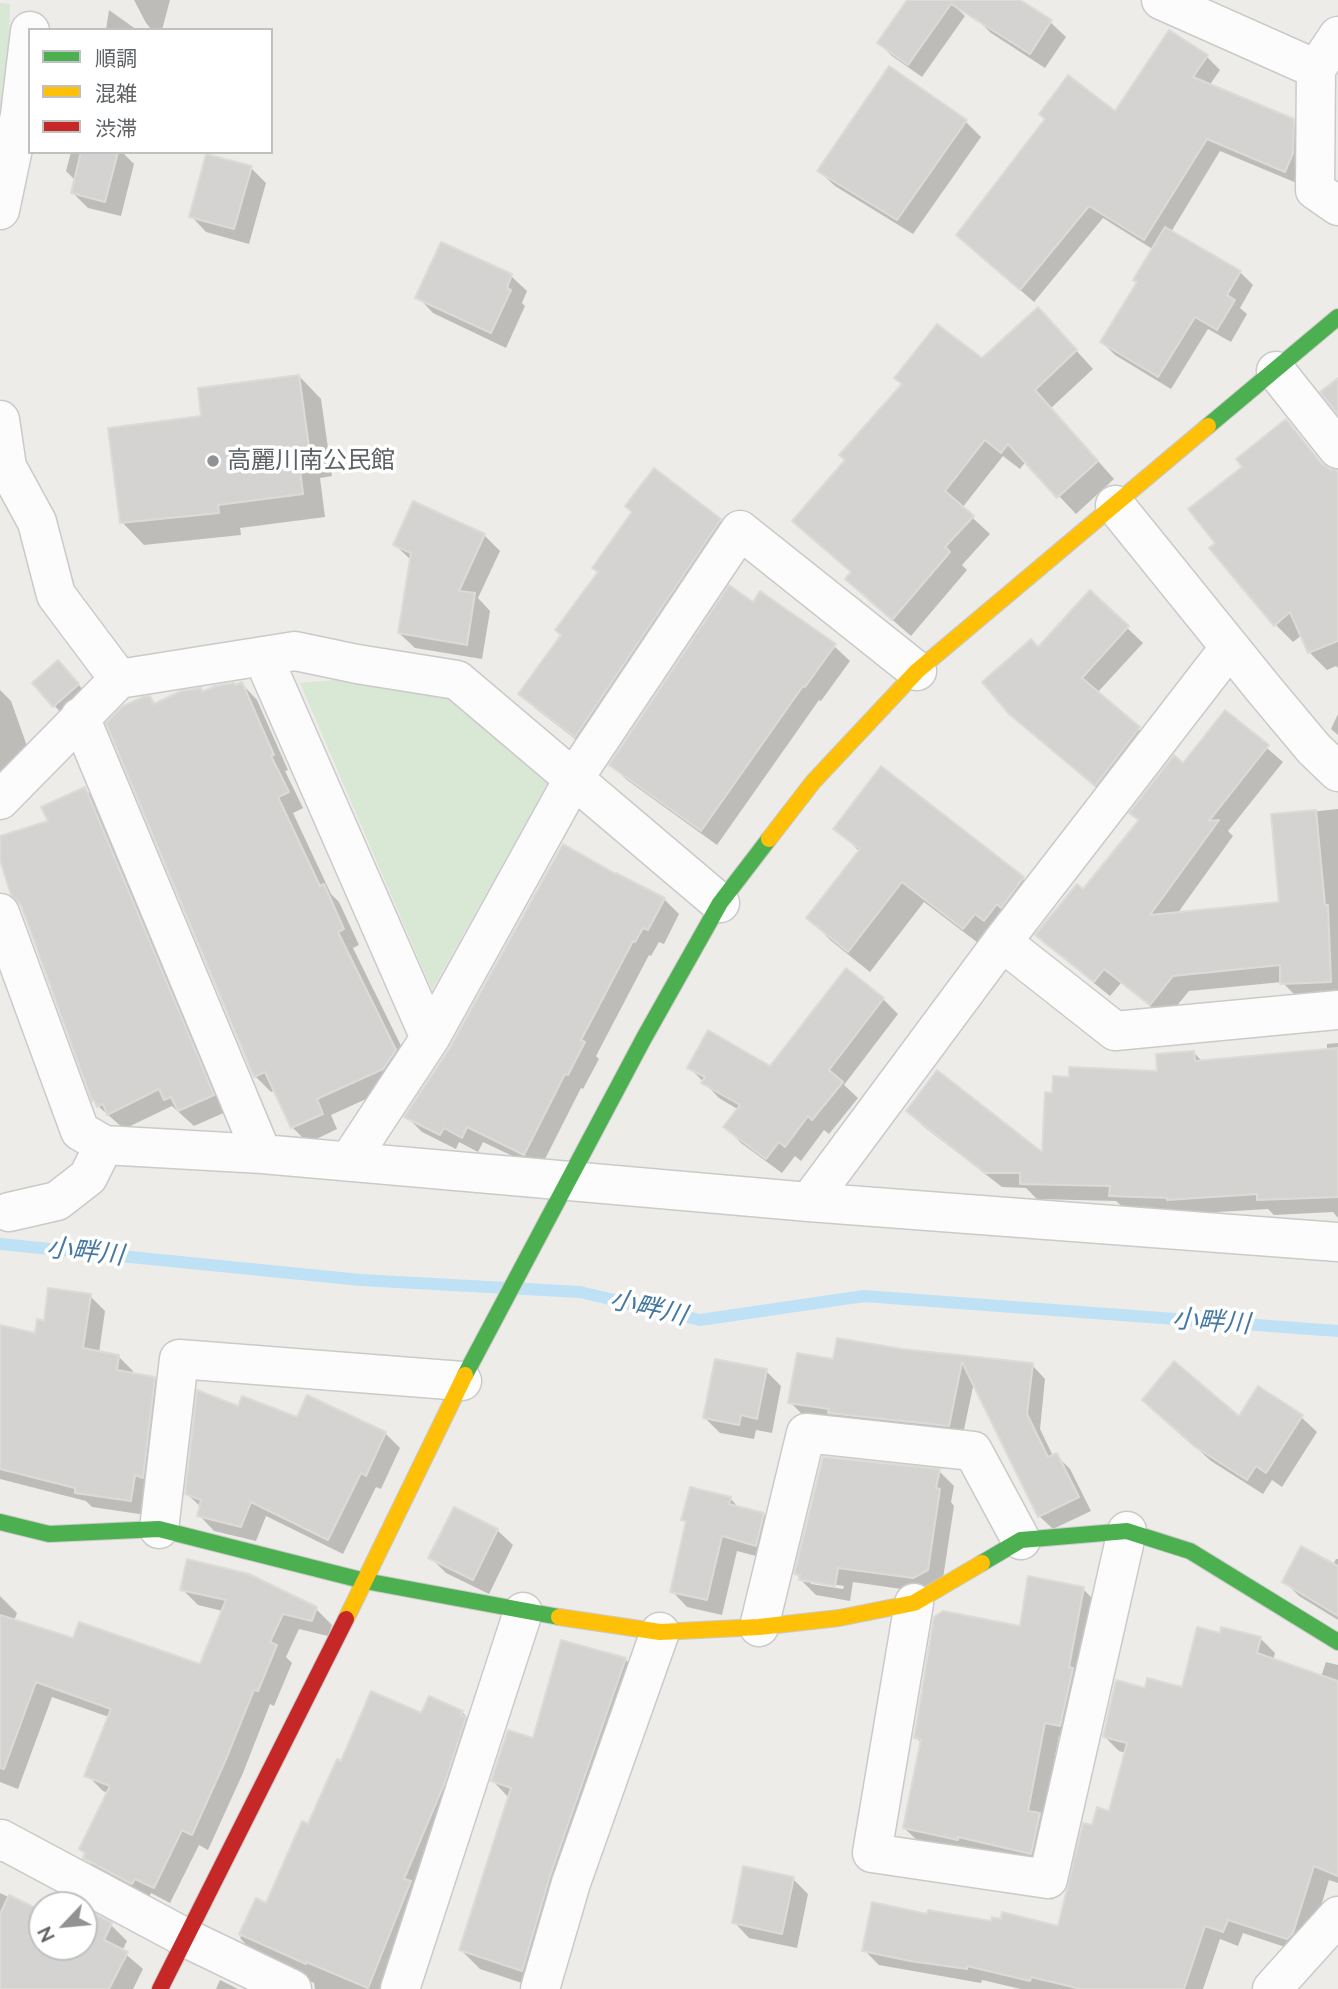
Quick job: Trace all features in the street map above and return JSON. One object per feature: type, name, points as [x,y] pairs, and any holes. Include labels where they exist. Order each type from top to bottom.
[{"type":"street","points":[[30,28],[34,0]]},
{"type":"street","points":[[1161,0],[1317,69]]},
{"type":"street","points":[[1338,36],[1317,69],[1315,190],[1338,206]]},
{"type":"street","points":[[0,211],[20,115],[28,48]]},
{"type":"street","points":[[160,1989],[468,1370],[644,1038],[720,903],[813,782],[917,671],[1338,317]]},
{"type":"street","points":[[1276,370],[1338,449]]},
{"type":"street","points":[[0,420],[8,467],[37,522],[55,595],[119,678]]},
{"type":"street","points":[[1115,505],[1314,749],[1338,772]]},
{"type":"street","points":[[349,1161],[430,1038],[574,778],[740,530],[917,671]]},
{"type":"street","points":[[809,1202],[1002,942],[1230,647]]},
{"type":"street","points":[[0,800],[119,678],[295,651],[457,680],[720,903]]},
{"type":"street","points":[[263,657],[430,1038]]},
{"type":"street","points":[[80,717],[262,1154]]},
{"type":"street","points":[[0,914],[80,1131],[104,1145],[349,1161],[564,1192],[809,1202],[1338,1242]]},
{"type":"street","points":[[1002,942],[1115,1031],[1338,1010]]},
{"type":"street","points":[[9,1212],[57,1201],[89,1177],[104,1145]]},
{"type":"street","points":[[159,1529],[180,1359],[468,1370]]},
{"type":"street","points":[[759,1627],[806,1433],[973,1451],[1021,1540]]},
{"type":"street","points":[[0,1522],[49,1534],[159,1529],[365,1581],[523,1612],[660,1632],[759,1627],[839,1618],[914,1603],[1021,1540],[1127,1531],[1190,1551],[1338,1642]]},
{"type":"street","points":[[914,1603],[872,1853],[1048,1879],[1127,1531]]},
{"type":"street","points":[[400,1989],[523,1612]]},
{"type":"street","points":[[540,1989],[571,1883],[660,1632]]},
{"type":"street","points":[[0,1842],[1,1839],[186,1938],[292,1989]]},
{"type":"street","points":[[1272,1989],[1338,1916]]},
{"type":"green space","points":[[0,3],[10,4],[8,70],[0,124]]},
{"type":"green space","points":[[359,678],[455,700],[548,783],[432,990],[300,683]]},
{"type":"building","points":[[907,0],[1020,0],[1052,20],[1030,54],[951,4],[908,65],[877,43]]},
{"type":"building","points":[[1169,30],[1208,55],[1193,77],[1294,119],[1293,153],[1285,172],[1207,139],[1144,240],[1089,206],[1020,290],[956,235],[1045,119],[1039,114],[1068,75],[1115,111]]},
{"type":"building","points":[[889,66],[967,120],[897,220],[817,171]]},
{"type":"building","points":[[81,154],[117,154],[105,202],[71,193]]},
{"type":"building","points":[[206,154],[252,166],[234,229],[189,217]]},
{"type":"building","points":[[1165,227],[1241,271],[1227,295],[1235,300],[1217,330],[1195,317],[1158,377],[1100,342],[1137,282],[1133,280]]},
{"type":"building","points":[[441,242],[512,274],[507,288],[511,290],[491,333],[415,298]]},
{"type":"building","points":[[1038,307],[1077,350],[1035,390],[1098,461],[1057,498],[1008,444],[1001,453],[985,440],[945,491],[974,516],[945,547],[950,552],[892,620],[845,579],[851,572],[792,521],[845,460],[839,455],[902,384],[894,378],[937,324],[982,358]]},
{"type":"building","points":[[299,375],[310,454],[298,455],[303,494],[218,505],[219,513],[120,523],[108,428],[201,416],[198,388]]},
{"type":"building","points":[[1338,378],[1338,414],[1320,392]]},
{"type":"building","points":[[1286,419],[1321,463],[1329,469],[1338,470],[1338,641],[1308,653],[1290,612],[1274,626],[1209,548],[1215,543],[1188,509],[1242,467],[1236,459]]},
{"type":"building","points":[[654,468],[721,519],[575,737],[518,694],[561,635],[555,630],[598,572],[592,568],[632,512],[625,506]]},
{"type":"building","points":[[413,501],[485,534],[459,591],[475,593],[467,645],[398,633],[411,553],[393,545]]},
{"type":"building","points":[[729,585],[753,602],[760,591],[836,644],[805,687],[803,686],[701,831],[609,765]]},
{"type":"building","points":[[1090,590],[1129,626],[1082,678],[1140,727],[1095,786],[1009,714],[982,682],[1031,639],[1038,647]]},
{"type":"building","points":[[58,660],[79,684],[53,707],[32,683]]},
{"type":"building","points":[[242,682],[274,755],[271,756],[289,792],[278,797],[320,886],[324,884],[344,929],[338,932],[396,1050],[383,1069],[317,1099],[323,1114],[291,1128],[265,1072],[254,1077],[106,723],[123,706],[143,697],[150,696],[154,704],[181,691],[201,688],[202,692],[215,686]]},
{"type":"building","points":[[1225,710],[1269,745],[1209,821],[1219,820],[1150,915],[1279,902],[1271,814],[1316,810],[1325,905],[1328,905],[1331,982],[1280,984],[1280,965],[1173,976],[1150,1005],[1104,969],[1094,982],[1035,935],[1077,884],[1083,889],[1139,820],[1129,813],[1174,755],[1183,763]]},
{"type":"building","points":[[881,766],[1024,877],[1001,908],[997,904],[984,921],[975,914],[963,929],[902,882],[848,952],[806,918],[860,849],[833,829]]},
{"type":"building","points":[[85,787],[214,1095],[178,1111],[171,1097],[164,1100],[159,1089],[107,1115],[103,1104],[97,1107],[94,1100],[92,1101],[21,905],[11,895],[0,860],[0,836],[48,821],[41,807]]},
{"type":"building","points":[[563,844],[665,898],[648,930],[643,928],[635,942],[633,941],[581,1040],[585,1042],[568,1075],[565,1074],[524,1155],[467,1127],[462,1138],[444,1128],[440,1135],[404,1117],[449,1049]]},
{"type":"building","points":[[846,968],[884,998],[829,1070],[843,1082],[812,1120],[808,1116],[785,1147],[779,1142],[766,1159],[723,1127],[740,1105],[701,1083],[705,1077],[687,1068],[708,1030],[770,1066]]},
{"type":"building","points":[[1338,1048],[1338,1197],[1257,1200],[1257,1194],[1167,1200],[1109,1196],[1110,1186],[1020,1184],[1020,1173],[985,1173],[906,1111],[937,1070],[1042,1152],[1045,1092],[1052,1093],[1053,1076],[1069,1077],[1069,1067],[1157,1071],[1156,1054],[1194,1051],[1195,1061]]},
{"type":"building","points":[[48,1288],[91,1294],[83,1348],[119,1355],[117,1370],[155,1377],[143,1478],[135,1475],[131,1501],[75,1493],[75,1488],[0,1469],[0,1325],[35,1333],[37,1319],[44,1321]]},
{"type":"building","points":[[837,1338],[902,1349],[1033,1363],[1027,1414],[1048,1457],[1057,1453],[1079,1497],[1038,1517],[962,1362],[949,1426],[828,1413],[829,1409],[788,1403],[797,1353],[833,1359]]},
{"type":"building","points":[[715,1359],[767,1369],[757,1419],[741,1415],[739,1425],[703,1418]]},
{"type":"building","points":[[1174,1361],[1239,1416],[1258,1386],[1303,1415],[1266,1473],[1256,1466],[1247,1480],[1194,1446],[1142,1400]]},
{"type":"building","points":[[197,1390],[238,1406],[242,1396],[297,1417],[307,1395],[386,1432],[366,1476],[361,1473],[328,1540],[251,1502],[241,1527],[197,1516],[201,1500],[185,1494]]},
{"type":"building","points":[[823,1457],[940,1469],[936,1488],[940,1489],[928,1570],[913,1578],[838,1568],[835,1586],[799,1580],[800,1575],[794,1574]]},
{"type":"building","points":[[690,1487],[731,1497],[729,1504],[764,1513],[756,1546],[722,1536],[707,1600],[670,1592],[686,1521],[681,1520]]},
{"type":"building","points":[[454,1507],[498,1529],[473,1580],[428,1558]]},
{"type":"building","points":[[1301,1546],[1338,1566],[1338,1616],[1282,1582]]},
{"type":"building","points":[[187,1559],[249,1574],[317,1607],[312,1621],[283,1614],[270,1642],[277,1645],[258,1691],[254,1690],[192,1835],[182,1830],[154,1888],[135,1879],[132,1884],[83,1858],[85,1853],[79,1849],[110,1786],[84,1776],[111,1709],[36,1682],[4,1769],[0,1768],[0,1615],[73,1638],[79,1622],[200,1664],[226,1600],[180,1590]]},
{"type":"building","points":[[1028,1576],[1084,1587],[1069,1667],[1073,1668],[1060,1726],[1045,1723],[1028,1811],[1040,1813],[1031,1854],[958,1837],[958,1840],[903,1828],[921,1739],[914,1738],[934,1617],[943,1611],[1020,1626]]},
{"type":"building","points":[[1197,1627],[1220,1633],[1221,1627],[1261,1637],[1257,1653],[1338,1681],[1338,1876],[1314,1866],[1293,1933],[1287,1939],[1228,1920],[1223,1932],[1205,1926],[1184,1989],[1081,1989],[1031,1977],[1030,1981],[967,1966],[967,1969],[910,1961],[862,1951],[872,1902],[927,1914],[928,1910],[991,1921],[992,1917],[1001,1919],[1002,1912],[1058,1926],[1083,1823],[1092,1825],[1097,1807],[1109,1811],[1127,1743],[1103,1737],[1116,1680],[1145,1688],[1147,1678],[1182,1687]]},
{"type":"building","points":[[561,1640],[626,1658],[550,1876],[522,1971],[459,1950],[511,1788],[491,1781],[508,1730],[533,1738]]},
{"type":"building","points":[[371,1691],[421,1713],[429,1696],[463,1711],[461,1715],[466,1717],[445,1782],[404,1879],[411,1881],[368,1988],[239,1934],[256,1898],[266,1903],[302,1821],[308,1824],[337,1759],[341,1761]]},
{"type":"building","points":[[743,1866],[794,1877],[782,1934],[732,1923]]},
{"type":"building","points":[[9,1895],[28,1904],[28,1961],[98,1961],[98,1916],[112,1923],[104,1940],[128,1952],[109,1989],[0,1989],[0,1914]]},
{"type":"waterway","name":"小畔川","points":[[0,1244],[361,1280],[580,1292],[700,1320],[864,1296],[1338,1331]]},
{"type":"traffic: fast","points":[[1208,426],[1338,317]]},
{"type":"traffic: fast","points":[[465,1375],[644,1038],[720,903],[769,839]]},
{"type":"traffic: fast","points":[[0,1522],[49,1534],[159,1529],[365,1581],[559,1617]]},
{"type":"traffic: fast","points":[[982,1563],[1021,1540],[1127,1531],[1190,1551],[1338,1642]]},
{"type":"traffic: slow","points":[[769,839],[813,782],[917,671],[1208,426]]},
{"type":"traffic: slow","points":[[346,1619],[465,1375]]},
{"type":"traffic: slow","points":[[559,1617],[660,1632],[759,1627],[839,1618],[914,1603],[982,1563]]},
{"type":"traffic: jam","points":[[160,1989],[346,1619]]},
{"type":"place","name":"高麗川南公民館","points":[[213,461]]}]
